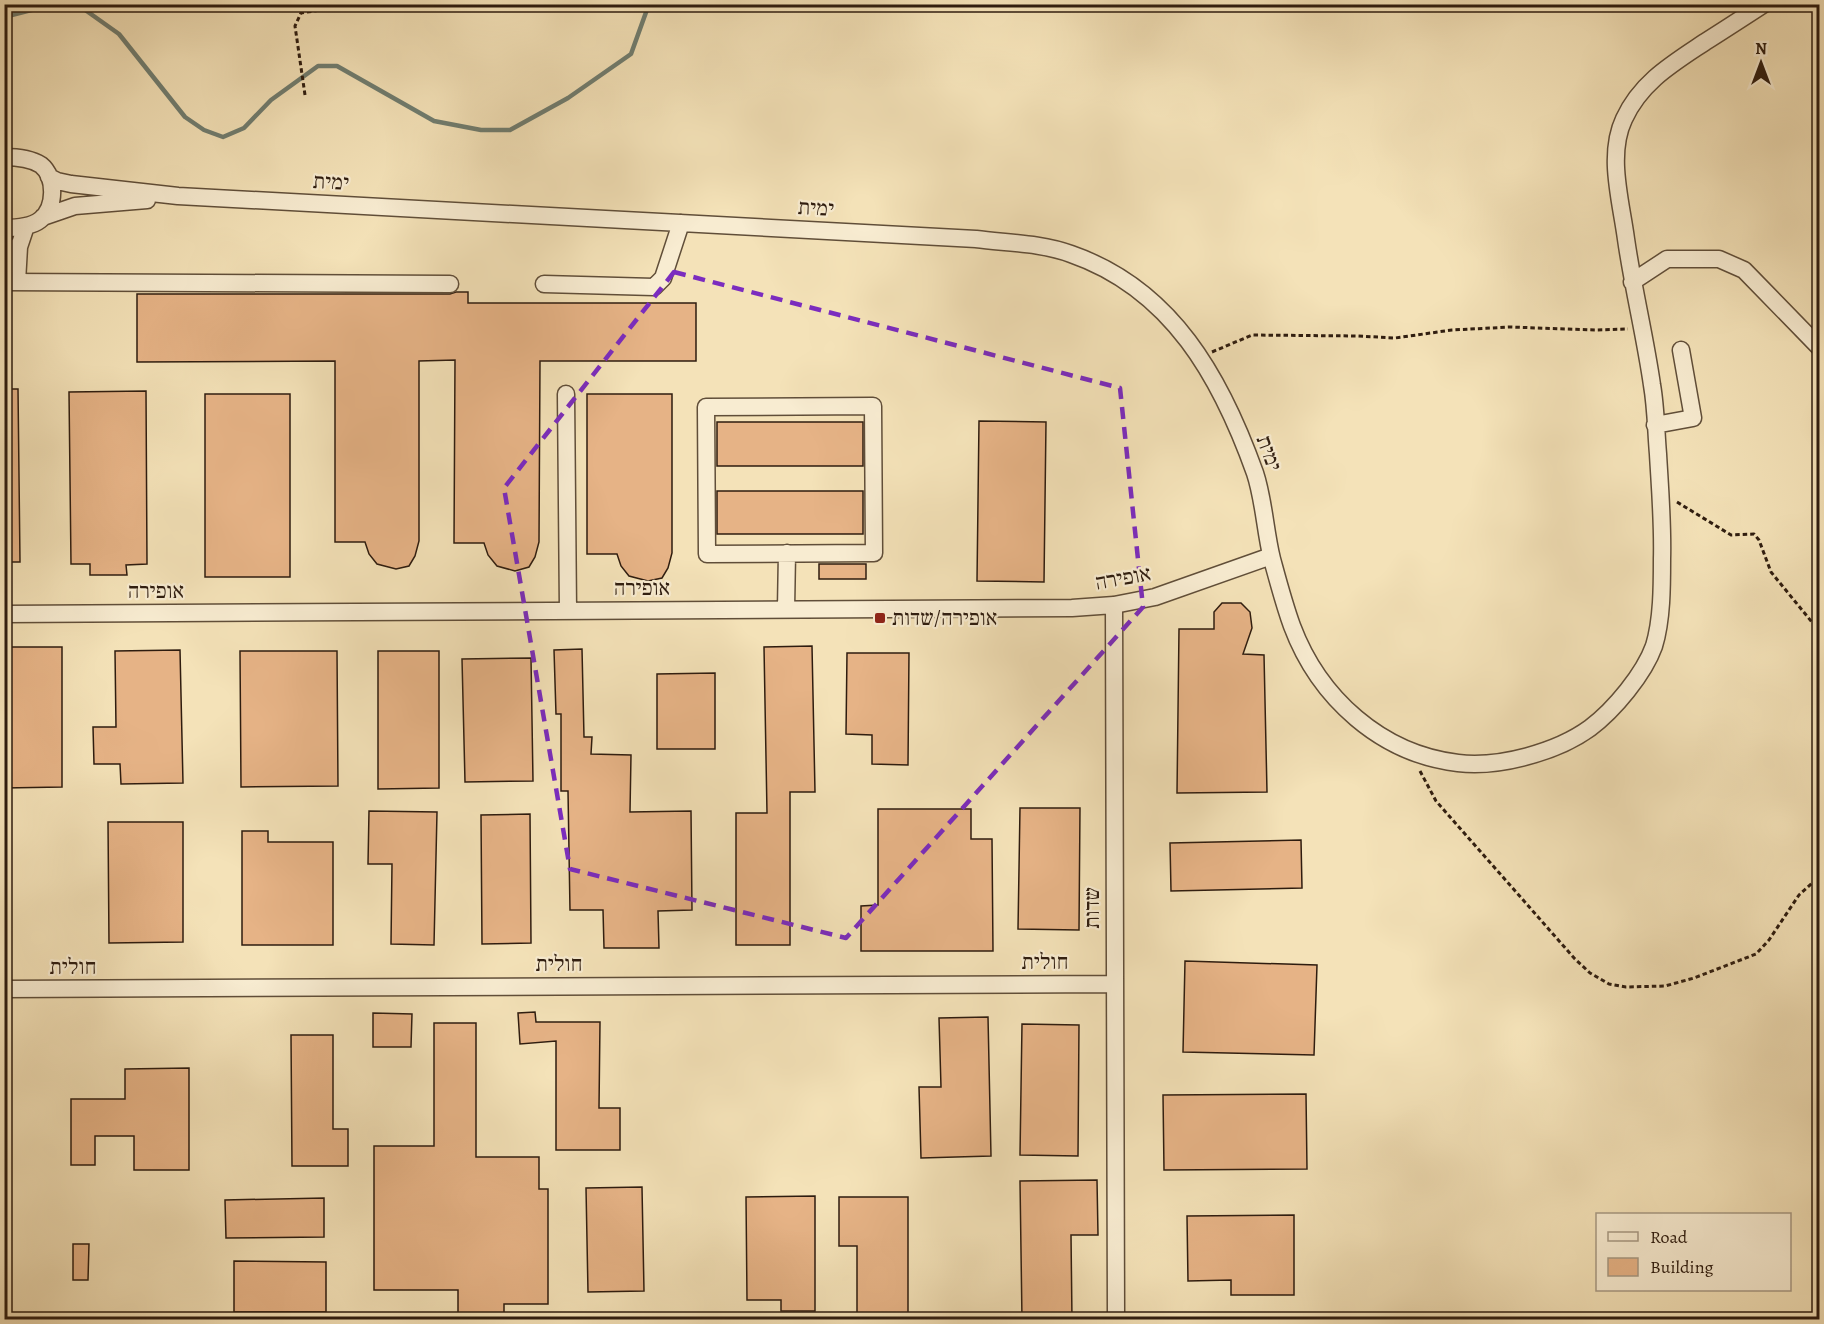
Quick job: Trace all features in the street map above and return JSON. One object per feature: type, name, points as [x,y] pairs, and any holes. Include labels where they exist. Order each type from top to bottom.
[{"type":"street","name":"ימית","points":[[49,177],[71,184],[178,196],[976,239],[1030,245],[1070,253],[1108,271],[1139,292],[1170,318],[1200,357],[1227,407],[1256,478],[1271,556],[1293,628],[1325,686],[1356,717],[1394,745],[1434,760],[1470,764],[1502,761],[1574,740],[1607,716],[1633,683],[1653,646],[1662,599],[1663,532],[1653,386],[1632,282],[1614,155],[1623,120],[1644,86],[1660,71],[1764,4]]},
{"type":"street","points":[[4,157],[30,160],[41,165],[49,177],[51,202],[43,217]]},
{"type":"street","name":"ימית","points":[[26,226],[43,217],[75,206],[178,196]]},
{"type":"street","points":[[544,284],[654,287],[663,278],[681,223]]},
{"type":"street","points":[[4,228],[26,226],[21,237],[13,277]]},
{"type":"street","points":[[4,241],[13,277]]},
{"type":"street","points":[[1632,282],[1666,259],[1719,259],[1744,270],[1820,348]]},
{"type":"street","points":[[13,277],[450,284]]},
{"type":"street","points":[[1655,425],[1693,418],[1681,350]]},
{"type":"street","points":[[566,394],[568,611]]},
{"type":"street","points":[[873,406],[874,553],[787,553],[707,554],[706,408],[873,406]]},
{"type":"street","points":[[786,609],[787,553]]},
{"type":"street","name":"אופירה","points":[[4,615],[1072,608],[1114,605],[1155,597],[1271,556]]},
{"type":"street","name":"שדות","points":[[1114,605],[1116,1320]]},
{"type":"street","name":"חולית","points":[[4,989],[1115,984]]},
{"type":"path","points":[[305,95],[295,26],[301,13],[359,4]]},
{"type":"path","points":[[1200,357],[1252,335],[1395,338],[1452,330],[1510,327],[1641,329]]},
{"type":"path","points":[[1661,501],[1676,501],[1731,536],[1754,534],[1759,540],[1771,572],[1820,632]]},
{"type":"path","points":[[1416,762],[1436,801],[1575,959],[1590,973],[1609,984],[1626,987],[1665,986],[1694,978],[1756,954],[1769,940],[1799,895],[1820,876]]},
{"type":"highlighted area","points":[[674,272],[1120,388],[1143,607],[846,938],[570,869],[504,488]]},
{"type":"building","points":[[468,292],[468,303],[696,303],[696,361],[540,361],[539,542],[535,557],[529,567],[515,571],[497,566],[488,555],[484,543],[454,543],[455,360],[419,361],[419,541],[415,556],[409,566],[396,569],[377,564],[369,554],[365,542],[335,542],[335,361],[137,362],[137,294],[450,294]]},
{"type":"building","points":[[4,389],[18,389],[20,562],[4,562]]},
{"type":"building","points":[[146,391],[147,564],[126,565],[127,575],[90,575],[90,564],[71,564],[69,392]]},
{"type":"building","points":[[205,394],[290,394],[290,577],[205,577]]},
{"type":"building","points":[[587,394],[672,394],[672,553],[668,568],[662,578],[648,581],[629,576],[621,566],[617,554],[587,554]]},
{"type":"building","points":[[979,421],[1046,422],[1044,582],[977,581]]},
{"type":"building","points":[[717,422],[863,422],[863,466],[717,466]]},
{"type":"building","points":[[717,491],[863,491],[863,534],[717,534]]},
{"type":"building","points":[[819,564],[866,564],[866,579],[819,579]]},
{"type":"building","points":[[1222,603],[1241,603],[1250,612],[1252,628],[1243,654],[1264,655],[1267,792],[1177,793],[1179,629],[1214,629],[1214,612]]},
{"type":"building","points":[[812,646],[815,792],[790,792],[790,945],[736,945],[736,813],[767,813],[764,647]]},
{"type":"building","points":[[4,647],[62,647],[62,787],[4,788]]},
{"type":"building","points":[[582,649],[584,737],[592,737],[591,754],[631,755],[630,812],[691,811],[692,910],[658,911],[659,948],[604,948],[603,910],[570,910],[568,791],[561,791],[561,714],[556,714],[554,650]]},
{"type":"building","points":[[180,650],[183,783],[121,784],[120,764],[94,764],[93,727],[116,727],[115,651]]},
{"type":"building","points":[[240,651],[337,651],[338,786],[241,787]]},
{"type":"building","points":[[378,651],[439,651],[439,788],[378,789]]},
{"type":"building","points":[[847,653],[909,653],[908,765],[872,764],[872,735],[846,734]]},
{"type":"building","points":[[531,658],[533,781],[465,782],[462,659]]},
{"type":"building","points":[[715,673],[715,749],[657,749],[657,674]]},
{"type":"building","points":[[1020,808],[1080,808],[1079,930],[1018,929]]},
{"type":"building","points":[[878,809],[971,809],[971,839],[992,839],[993,951],[861,951],[861,906],[878,905]]},
{"type":"building","points":[[369,811],[437,812],[434,945],[391,944],[392,864],[368,864]]},
{"type":"building","points":[[530,814],[531,943],[482,944],[481,815]]},
{"type":"building","points":[[108,822],[183,822],[183,942],[109,943]]},
{"type":"building","points":[[242,831],[268,831],[268,842],[333,842],[333,945],[242,945]]},
{"type":"building","points":[[1301,840],[1302,888],[1171,891],[1170,843]]},
{"type":"building","points":[[1185,961],[1317,965],[1314,1055],[1183,1052]]},
{"type":"building","points":[[535,1012],[536,1022],[600,1022],[599,1108],[620,1108],[620,1150],[556,1150],[556,1041],[520,1044],[518,1013]]},
{"type":"building","points":[[373,1013],[412,1014],[411,1047],[373,1047]]},
{"type":"building","points":[[988,1017],[991,1156],[921,1158],[919,1087],[941,1087],[939,1018]]},
{"type":"building","points":[[434,1023],[476,1023],[476,1157],[539,1157],[539,1189],[548,1189],[548,1304],[504,1304],[504,1320],[458,1320],[458,1290],[374,1290],[374,1146],[434,1146]]},
{"type":"building","points":[[1022,1024],[1079,1025],[1078,1156],[1020,1155]]},
{"type":"building","points":[[291,1035],[333,1035],[333,1129],[348,1129],[348,1166],[292,1166]]},
{"type":"building","points":[[189,1068],[189,1170],[134,1170],[134,1136],[95,1136],[95,1165],[71,1165],[71,1099],[125,1099],[125,1069]]},
{"type":"building","points":[[1306,1094],[1307,1169],[1164,1170],[1163,1095]]},
{"type":"building","points":[[1097,1180],[1098,1235],[1071,1235],[1072,1320],[1022,1320],[1020,1181]]},
{"type":"building","points":[[642,1187],[644,1291],[588,1292],[586,1188]]},
{"type":"building","points":[[815,1196],[815,1311],[781,1311],[781,1300],[747,1300],[746,1197]]},
{"type":"building","points":[[839,1197],[908,1197],[908,1320],[857,1320],[857,1246],[839,1246]]},
{"type":"building","points":[[324,1198],[324,1237],[226,1238],[225,1200]]},
{"type":"building","points":[[1294,1215],[1294,1295],[1231,1295],[1231,1280],[1188,1281],[1187,1216]]},
{"type":"building","points":[[73,1244],[89,1244],[88,1280],[73,1280]]},
{"type":"building","points":[[234,1261],[326,1262],[326,1312],[234,1312]]},
{"type":"waterway","points":[[4,17],[43,7],[81,7],[119,34],[185,117],[204,130],[223,137],[244,128],[271,100],[318,66],[337,66],[434,121],[481,130],[510,130],[568,98],[631,54],[649,4]]},
{"type":"place","name":"אופירה/שדות","points":[[880,618]]}]
